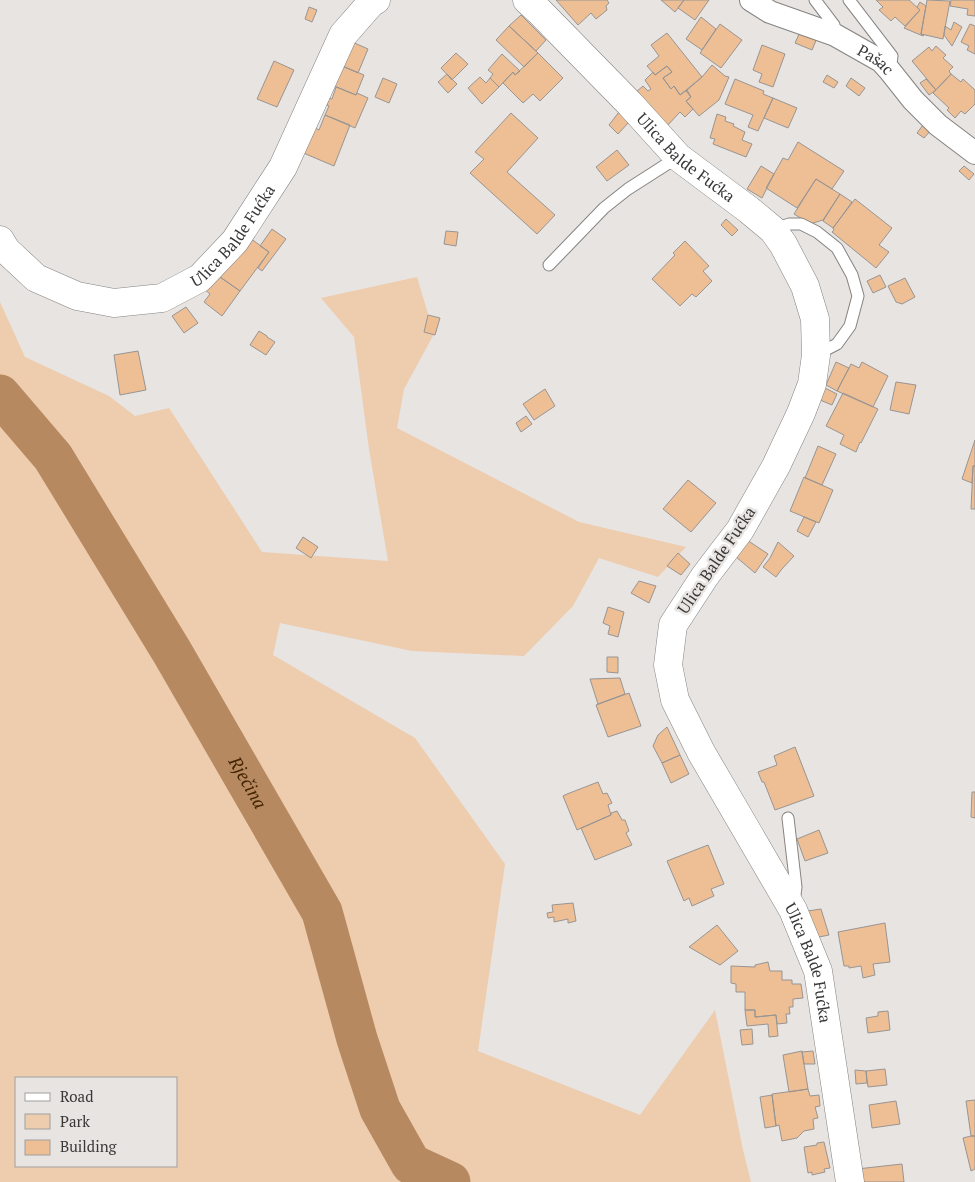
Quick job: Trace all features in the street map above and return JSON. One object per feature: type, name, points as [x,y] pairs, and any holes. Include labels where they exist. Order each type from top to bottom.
[{"type":"main road","name":"Ulica Balde Fućka","points":[[0,240],[6,250],[36,278],[77,296],[114,303],[162,298],[200,278],[234,241],[283,167],[343,35],[371,3],[376,0]]},
{"type":"main road","name":"Ulica Balde Fućka","points":[[527,0],[630,104],[678,157],[773,230],[783,244],[805,286],[815,319],[816,355],[812,384],[801,412],[776,466],[740,530],[705,576],[673,625],[668,665],[675,700],[702,752],[793,910],[818,971],[850,1182]]},
{"type":"street","name":"Pašac","points":[[751,0],[770,12],[835,35],[881,61],[913,100],[938,125],[975,153]]},
{"type":"lane","points":[[816,0],[834,25],[835,35]]},
{"type":"lane","points":[[849,0],[892,56],[890,70]]},
{"type":"lane","points":[[549,265],[604,208],[628,189],[678,157]]},
{"type":"lane","points":[[773,230],[789,224],[801,224],[817,232],[837,248],[852,275],[858,296],[850,326],[837,344],[816,355]]},
{"type":"lane","points":[[788,818],[796,887],[793,910]]},
{"type":"green space","points":[[417,277],[434,334],[404,389],[397,428],[579,522],[686,547],[658,577],[599,558],[573,606],[524,656],[412,651],[280,623],[273,655],[415,738],[505,864],[478,1051],[640,1115],[715,1010],[751,1182],[0,1182],[0,302],[25,357],[109,396],[135,416],[169,408],[262,552],[388,561],[369,449],[354,337],[321,298]]},
{"type":"building","points":[[556,0],[607,0],[609,3],[606,6],[607,10],[596,19],[591,13],[578,25]]},
{"type":"building","points":[[661,0],[684,0],[675,12]]},
{"type":"building","points":[[684,0],[709,0],[695,20],[678,8]]},
{"type":"building","points":[[876,0],[909,0],[920,10],[905,26],[895,17],[891,21],[879,10],[883,7]]},
{"type":"building","points":[[927,0],[950,1],[943,39],[921,34]]},
{"type":"building","points":[[951,0],[975,0],[975,16],[967,15],[968,9],[950,6]]},
{"type":"building","points":[[920,2],[926,6],[921,34],[923,36],[904,28],[920,10],[917,7]]},
{"type":"building","points":[[309,7],[317,10],[312,22],[305,19]]},
{"type":"building","points":[[521,15],[546,40],[536,51],[509,26]]},
{"type":"building","points":[[701,17],[716,29],[702,50],[686,39]]},
{"type":"building","points":[[954,22],[962,27],[952,46],[944,35],[945,26],[951,30]]},
{"type":"building","points":[[720,24],[742,40],[721,68],[700,53]]},
{"type":"building","points":[[970,24],[975,26],[975,54],[967,50],[969,46],[961,42]]},
{"type":"building","points":[[509,26],[538,53],[524,67],[496,40]]},
{"type":"building","points":[[800,32],[817,38],[812,50],[795,43]]},
{"type":"building","points":[[667,33],[702,77],[680,95],[674,86],[671,89],[663,78],[672,72],[667,66],[655,75],[647,66],[659,56],[651,45]]},
{"type":"building","points":[[350,41],[368,49],[358,73],[340,65]]},
{"type":"building","points":[[762,45],[785,54],[773,87],[759,82],[762,74],[753,70]]},
{"type":"building","points":[[936,46],[946,55],[943,58],[953,67],[949,71],[951,74],[936,90],[912,61],[929,47],[932,51]]},
{"type":"building","points":[[456,53],[468,64],[452,80],[441,68]]},
{"type":"building","points":[[538,53],[563,78],[540,101],[533,94],[523,103],[503,83],[513,72],[515,75]]},
{"type":"building","points":[[502,54],[520,71],[515,75],[513,72],[499,87],[490,78],[493,74],[488,70]]},
{"type":"building","points":[[274,61],[294,70],[277,107],[257,99]]},
{"type":"building","points":[[340,65],[364,75],[356,95],[332,85]]},
{"type":"building","points":[[712,65],[729,77],[719,100],[699,116],[686,101],[691,97],[686,91]]},
{"type":"building","points":[[667,66],[672,72],[663,78],[671,89],[674,86],[680,95],[687,90],[691,97],[686,101],[693,109],[685,117],[680,112],[667,126],[635,93],[643,86],[648,91],[651,89],[645,80],[653,72],[655,75]]},
{"type":"building","points":[[447,74],[457,84],[448,93],[438,82]]},
{"type":"building","points":[[951,74],[961,82],[963,79],[975,90],[975,104],[965,114],[961,111],[955,118],[947,110],[949,108],[933,93]]},
{"type":"building","points":[[827,75],[838,82],[834,88],[823,82]]},
{"type":"building","points":[[480,77],[486,83],[490,78],[499,87],[482,104],[468,88]]},
{"type":"building","points":[[383,78],[397,84],[389,103],[375,97]]},
{"type":"building","points":[[851,78],[865,88],[859,96],[846,86]]},
{"type":"building","points":[[735,79],[764,91],[763,94],[773,98],[758,131],[748,127],[753,115],[725,104]]},
{"type":"building","points":[[926,79],[936,90],[929,95],[920,83]]},
{"type":"building","points":[[336,87],[368,98],[355,128],[325,115],[329,106],[327,105],[329,98],[332,99]]},
{"type":"building","points":[[773,98],[797,108],[788,128],[764,118]]},
{"type":"building","points":[[619,112],[629,122],[618,134],[609,125]]},
{"type":"building","points":[[511,113],[538,138],[507,172],[555,215],[537,234],[470,173],[484,159],[475,152]]},
{"type":"building","points":[[717,114],[726,117],[725,121],[734,124],[733,126],[745,132],[742,140],[752,144],[746,157],[713,144],[715,139],[710,138]]},
{"type":"building","points":[[325,115],[350,125],[334,166],[301,152],[308,135],[312,137],[315,128],[319,130]]},
{"type":"building","points":[[923,125],[932,129],[924,138],[917,133]]},
{"type":"building","points":[[798,142],[844,171],[832,189],[816,179],[797,208],[766,188],[783,158],[788,160]]},
{"type":"building","points":[[617,150],[629,165],[607,181],[596,167]]},
{"type":"building","points":[[761,166],[774,174],[762,198],[747,189]]},
{"type":"building","points":[[964,166],[974,174],[969,180],[959,171]]},
{"type":"building","points":[[816,179],[840,194],[823,220],[810,224],[794,214]]},
{"type":"building","points":[[840,194],[852,202],[833,228],[823,221]]},
{"type":"building","points":[[855,199],[892,228],[879,245],[889,252],[876,268],[832,232]]},
{"type":"building","points":[[726,219],[738,230],[732,236],[721,225]]},
{"type":"building","points":[[272,229],[286,239],[262,271],[258,268],[269,252],[260,246]]},
{"type":"building","points":[[446,231],[458,232],[456,246],[444,244]]},
{"type":"building","points":[[250,238],[269,252],[240,291],[220,277]]},
{"type":"building","points":[[685,241],[709,266],[703,271],[712,281],[696,297],[692,294],[680,306],[652,279],[675,255],[673,253]]},
{"type":"building","points":[[217,273],[240,291],[222,316],[204,302],[210,294],[203,288]]},
{"type":"building","points":[[880,275],[886,287],[873,293],[867,281]]},
{"type":"building","points":[[905,278],[915,297],[902,304],[896,302],[888,286]]},
{"type":"building","points":[[186,307],[198,323],[184,333],[172,316]]},
{"type":"building","points":[[428,315],[440,318],[435,335],[424,332]]},
{"type":"building","points":[[259,331],[275,342],[266,355],[250,345]]},
{"type":"building","points":[[138,351],[146,390],[120,395],[114,355]]},
{"type":"building","points":[[836,362],[849,368],[837,391],[826,385]]},
{"type":"building","points":[[862,362],[888,376],[873,407],[837,391],[851,364],[859,368]]},
{"type":"building","points":[[896,382],[916,385],[909,414],[890,410]]},
{"type":"building","points":[[825,388],[837,394],[832,405],[820,400]]},
{"type":"building","points":[[545,389],[555,406],[534,420],[523,404]]},
{"type":"building","points":[[843,393],[878,409],[856,452],[840,444],[844,435],[826,426]]},
{"type":"building","points":[[526,416],[532,424],[521,432],[516,423]]},
{"type":"building","points":[[975,440],[975,466],[973,466],[972,483],[962,479]]},
{"type":"building","points":[[818,446],[836,454],[822,485],[805,478]]},
{"type":"building","points":[[973,466],[975,466],[975,509],[971,509]]},
{"type":"building","points":[[804,477],[833,490],[819,523],[790,511]]},
{"type":"building","points":[[688,480],[716,503],[691,532],[663,509]]},
{"type":"building","points":[[804,517],[816,522],[808,537],[797,531]]},
{"type":"building","points":[[303,537],[318,547],[311,558],[296,548]]},
{"type":"building","points":[[747,540],[768,554],[755,573],[735,556]]},
{"type":"building","points":[[778,542],[794,556],[776,577],[763,567]]},
{"type":"building","points":[[678,553],[690,564],[681,575],[667,566]]},
{"type":"building","points":[[639,581],[656,586],[649,603],[631,593]]},
{"type":"building","points":[[608,607],[624,612],[618,637],[608,634],[610,626],[603,623]]},
{"type":"building","points":[[607,657],[618,657],[618,673],[607,672]]},
{"type":"building","points":[[620,678],[625,694],[598,704],[590,679]]},
{"type":"building","points":[[629,693],[641,726],[608,737],[596,705]]},
{"type":"building","points":[[667,727],[680,755],[662,763],[653,746],[658,735]]},
{"type":"building","points":[[795,747],[814,796],[775,810],[758,772],[777,765],[774,756]]},
{"type":"building","points":[[680,755],[689,774],[671,783],[662,763]]},
{"type":"building","points":[[598,782],[603,794],[607,793],[612,803],[608,805],[611,815],[577,830],[563,796]]},
{"type":"building","points":[[972,792],[975,792],[975,818],[971,817]]},
{"type":"building","points":[[617,811],[622,820],[625,820],[629,831],[626,833],[632,845],[595,860],[581,828]]},
{"type":"building","points":[[819,830],[828,853],[805,861],[797,839]]},
{"type":"building","points":[[708,845],[724,884],[711,889],[714,896],[692,906],[689,898],[684,901],[667,861]]},
{"type":"building","points":[[573,903],[576,921],[568,923],[568,919],[554,922],[554,917],[548,918],[547,913],[553,912],[552,905]]},
{"type":"building","points":[[821,909],[829,935],[814,938],[801,912]]},
{"type":"building","points":[[885,923],[890,962],[873,964],[875,975],[863,978],[861,966],[849,968],[849,966],[844,966],[838,932]]},
{"type":"building","points":[[717,925],[738,951],[720,965],[689,947]]},
{"type":"building","points":[[768,962],[770,971],[782,971],[782,980],[792,980],[792,984],[801,984],[803,998],[793,999],[793,1007],[789,1007],[790,1014],[786,1014],[787,1023],[777,1024],[776,1015],[755,1017],[755,1010],[745,1010],[745,992],[736,992],[736,984],[731,983],[731,966],[755,967],[755,965]]},
{"type":"building","points":[[745,1010],[755,1010],[755,1017],[776,1015],[778,1036],[769,1037],[768,1024],[747,1026]]},
{"type":"building","points":[[888,1011],[890,1030],[868,1033],[866,1018],[878,1016],[878,1012]]},
{"type":"building","points":[[752,1029],[753,1044],[742,1045],[740,1030]]},
{"type":"building","points":[[802,1051],[808,1089],[789,1092],[783,1055]]},
{"type":"building","points":[[813,1051],[815,1064],[804,1064],[802,1052]]},
{"type":"building","points":[[885,1069],[887,1085],[868,1087],[866,1071]]},
{"type":"building","points":[[855,1070],[866,1071],[867,1083],[856,1084]]},
{"type":"building","points":[[808,1089],[810,1096],[819,1095],[820,1106],[815,1107],[818,1118],[813,1119],[814,1129],[804,1131],[797,1138],[782,1141],[779,1125],[776,1126],[772,1094]]},
{"type":"building","points":[[772,1095],[776,1126],[765,1128],[760,1097]]},
{"type":"building","points":[[975,1100],[975,1136],[971,1136],[966,1101]]},
{"type":"building","points":[[896,1101],[900,1124],[872,1128],[869,1105]]},
{"type":"building","points":[[975,1136],[975,1169],[971,1171],[963,1138]]},
{"type":"building","points":[[824,1142],[830,1168],[824,1169],[825,1172],[812,1175],[812,1172],[808,1173],[804,1147]]},
{"type":"building","points":[[902,1164],[904,1182],[861,1182],[857,1169]]},
{"type":"waterway","name":"Rječina","points":[[0,395],[53,457],[172,652],[322,912],[357,1039],[380,1109],[411,1164],[450,1182]]}]
